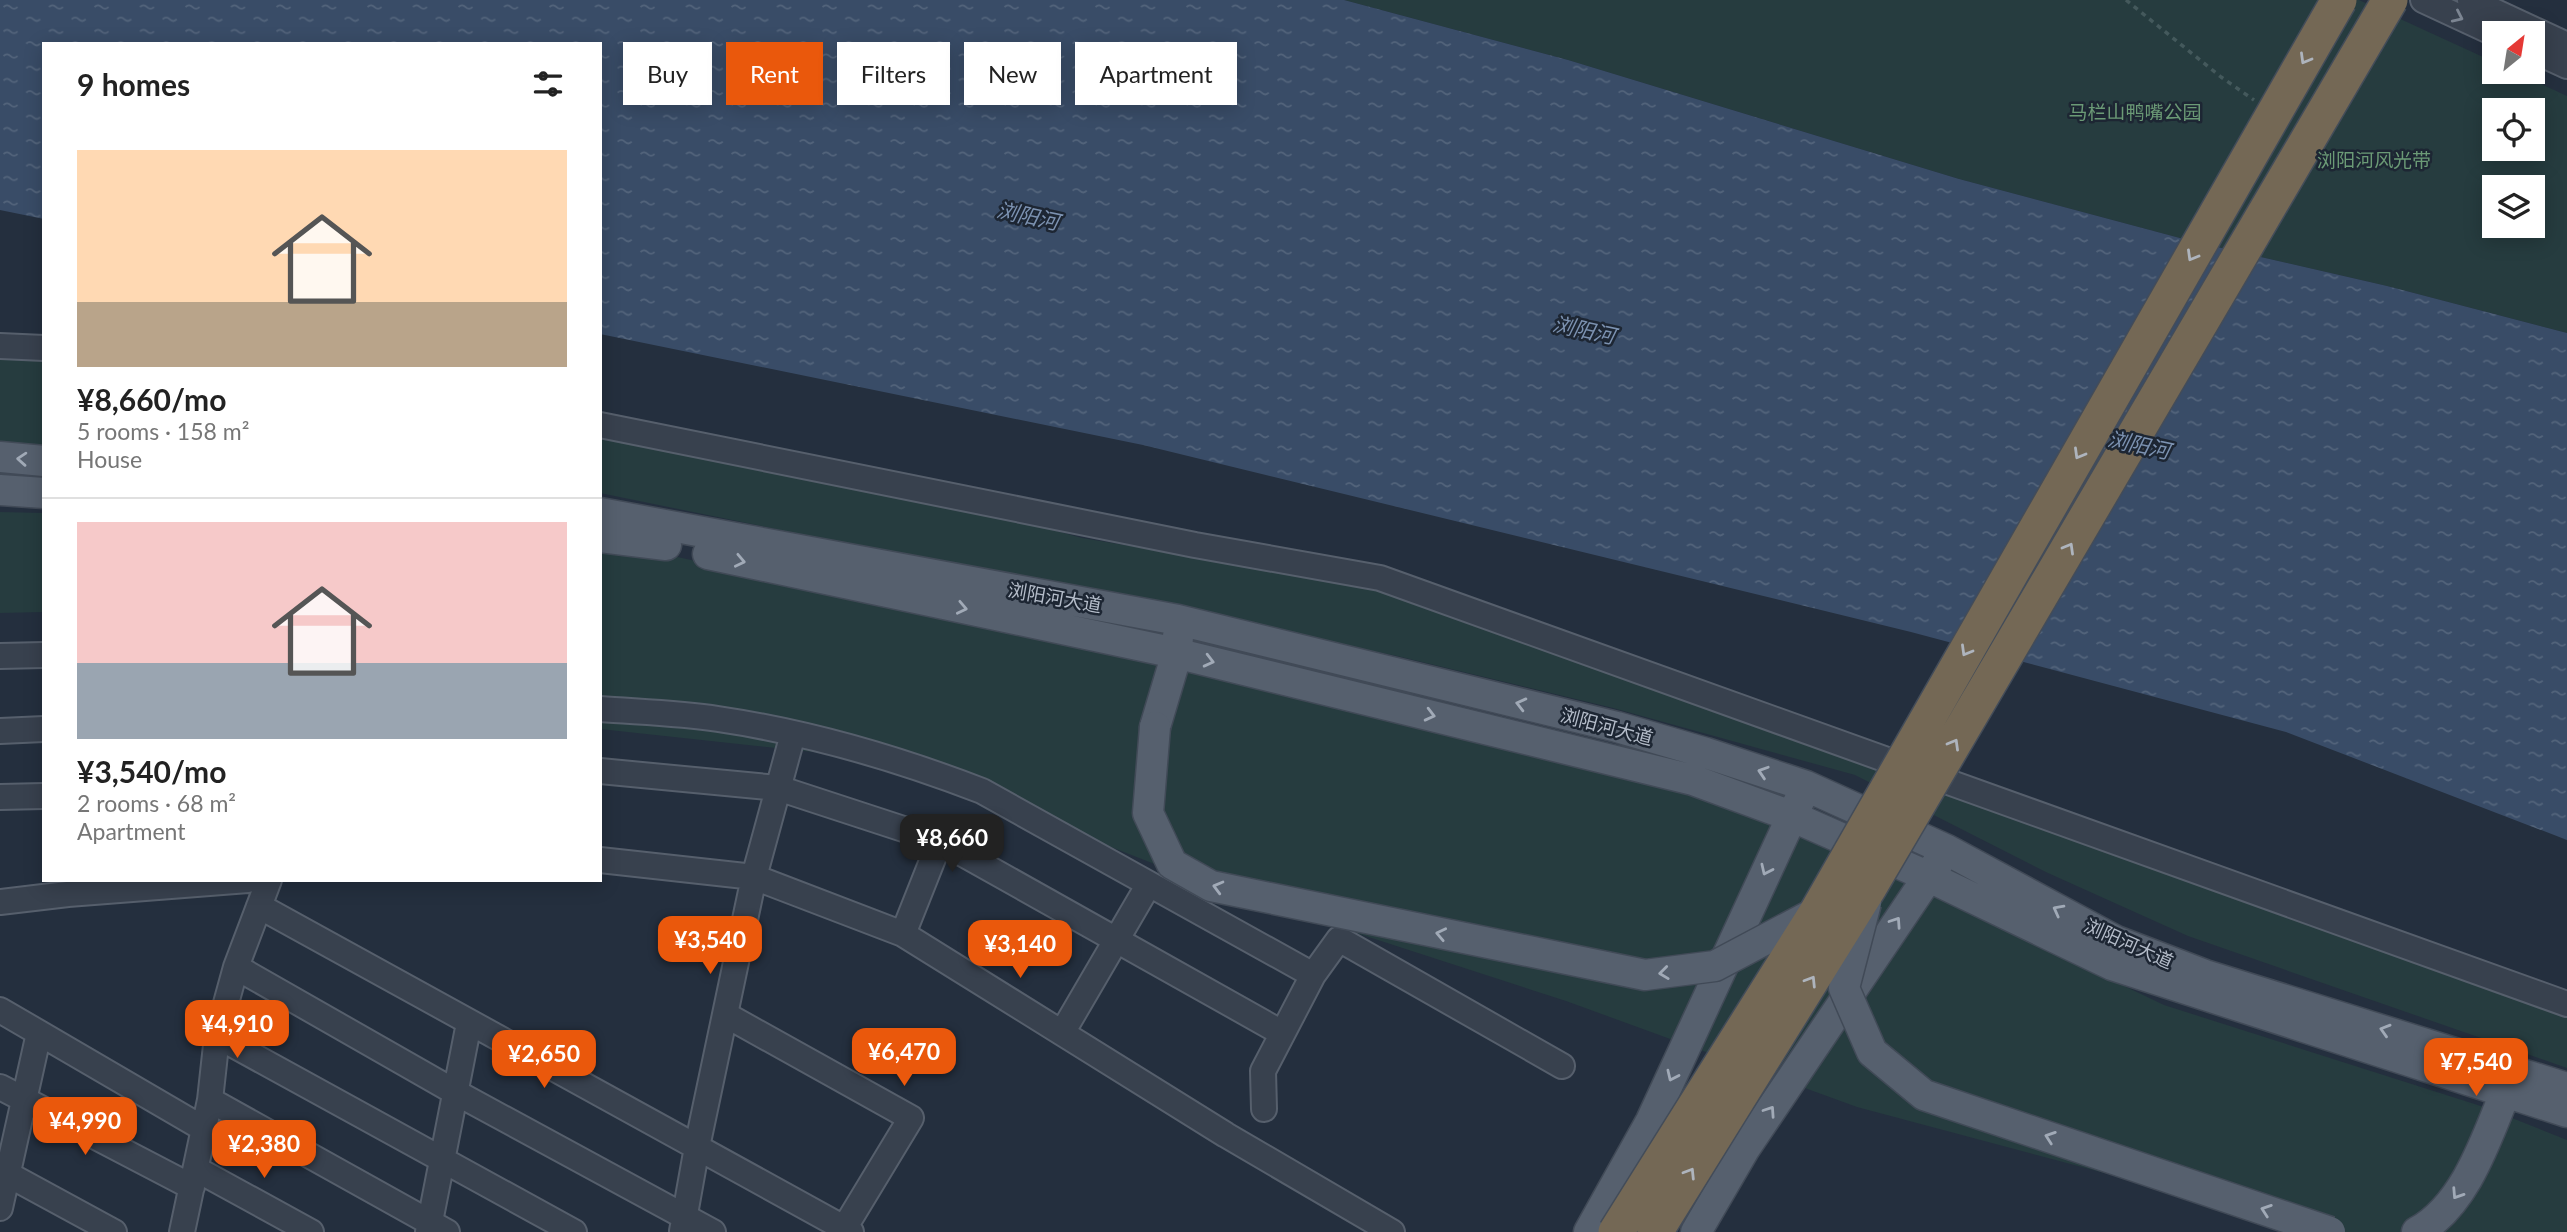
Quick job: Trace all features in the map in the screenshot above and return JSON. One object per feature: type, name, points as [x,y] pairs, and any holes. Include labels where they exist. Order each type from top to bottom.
[{"type":"highway","points":[[1616,1232],[1816,912],[2339,0]]},
{"type":"highway","points":[[1656,1232],[1870,886],[2390,0]]},
{"type":"main road","points":[[0,457],[42,461]]},
{"type":"main road","points":[[0,490],[42,493]]},
{"type":"main road","name":"浏阳河大道","points":[[602,513],[1178,620],[1617,727],[1706,753],[1806,786],[1947,850],[2116,941],[2510,1082],[2567,1112]]},
{"type":"main road","name":"浏阳河大道","points":[[602,537],[658,544],[1177,653],[1693,780],[1791,816],[1927,876],[2112,965],[2510,1082],[2567,1088]]},
{"type":"main road","points":[[1178,620],[1177,653],[1154,727],[1148,813],[1172,864],[1210,886],[1645,975],[1715,966],[1816,912]]},
{"type":"main road","points":[[1589,1232],[1651,1121],[1806,786]]},
{"type":"main road","points":[[1696,1232],[1745,1148],[1947,850]]},
{"type":"main road","points":[[1870,886],[1844,988],[1872,1052],[1924,1095],[2330,1232]]},
{"type":"main road","points":[[2417,1232],[2433,1224],[2456,1198],[2484,1146],[2510,1082]]},
{"type":"street","points":[[2423,0],[2482,27]]},
{"type":"street","points":[[2470,0],[2567,45]]},
{"type":"street","points":[[2545,56],[2567,66]]},
{"type":"street","points":[[0,346],[42,348]]},
{"type":"street","points":[[602,425],[1195,545],[1380,578],[2567,1004]]},
{"type":"street","points":[[0,656],[42,655]]},
{"type":"street","points":[[602,709],[716,718],[793,734],[929,771],[982,791],[1313,975]]},
{"type":"street","points":[[0,730],[42,729]]},
{"type":"street","points":[[683,1224],[754,877],[793,734]]},
{"type":"street","points":[[602,771],[778,788],[940,841],[1282,1033]]},
{"type":"street","points":[[0,797],[42,796]]},
{"type":"street","points":[[903,934],[940,841]]},
{"type":"street","points":[[602,860],[754,877],[903,934],[1226,1135],[1392,1232]]},
{"type":"street","points":[[0,902],[68,887],[197,882]]},
{"type":"street","points":[[182,1232],[210,1100],[217,1036],[236,967],[268,882]]},
{"type":"street","points":[[1062,1033],[1149,884]]},
{"type":"street","points":[[259,906],[846,1231],[911,1118],[726,1015]]},
{"type":"street","points":[[1264,1109],[1263,1071],[1313,975],[1339,939],[1562,1066]]},
{"type":"street","points":[[236,967],[683,1224],[713,1232]]},
{"type":"street","points":[[0,1010],[204,1129]]},
{"type":"street","points":[[210,1100],[435,1229],[442,1160],[469,1023]]},
{"type":"street","points":[[0,1208],[3,1172],[24,1100],[39,1033]]},
{"type":"street","points":[[217,1036],[575,1232]]},
{"type":"street","points":[[0,1087],[311,1232]]},
{"type":"street","points":[[3,1172],[114,1232]]},
{"type":"path","points":[[2126,0],[2221,77],[2264,107]]},
{"type":"path","points":[[2330,152],[2352,167]]},
{"type":"green space","name":"马栏山鸭嘴公园","points":[[1344,0],[2359,0],[2482,56],[2482,84],[2541,84],[2567,96],[2567,333],[2387,286],[2191,241],[1959,179],[1568,60]]},
{"type":"green space","points":[[0,351],[42,354],[42,445],[0,443]]},
{"type":"green space","points":[[602,437],[1024,522],[1082,538],[1336,580],[1402,596],[2115,852],[2299,922],[2567,1015],[2567,1068],[2188,936],[2048,873],[1855,775],[1613,708],[1397,656],[602,493]]},
{"type":"green space","points":[[0,512],[42,513],[42,612],[0,613]]},
{"type":"green space","points":[[602,540],[1693,780],[2164,1005],[2487,1108],[2567,1140],[2567,1232],[2326,1232],[1857,1107],[1566,1001],[1211,886],[888,760],[602,729]]},
{"type":"water","name":"浏阳河","points":[[0,0],[1344,0],[1568,60],[1959,179],[2191,241],[2387,286],[2567,333],[2567,840],[2286,732],[1911,632],[1143,445],[602,334],[602,42],[42,42],[42,219],[0,210]]},
{"type":"park label","name":"浏阳河风光带","points":[[2374,159]]}]
